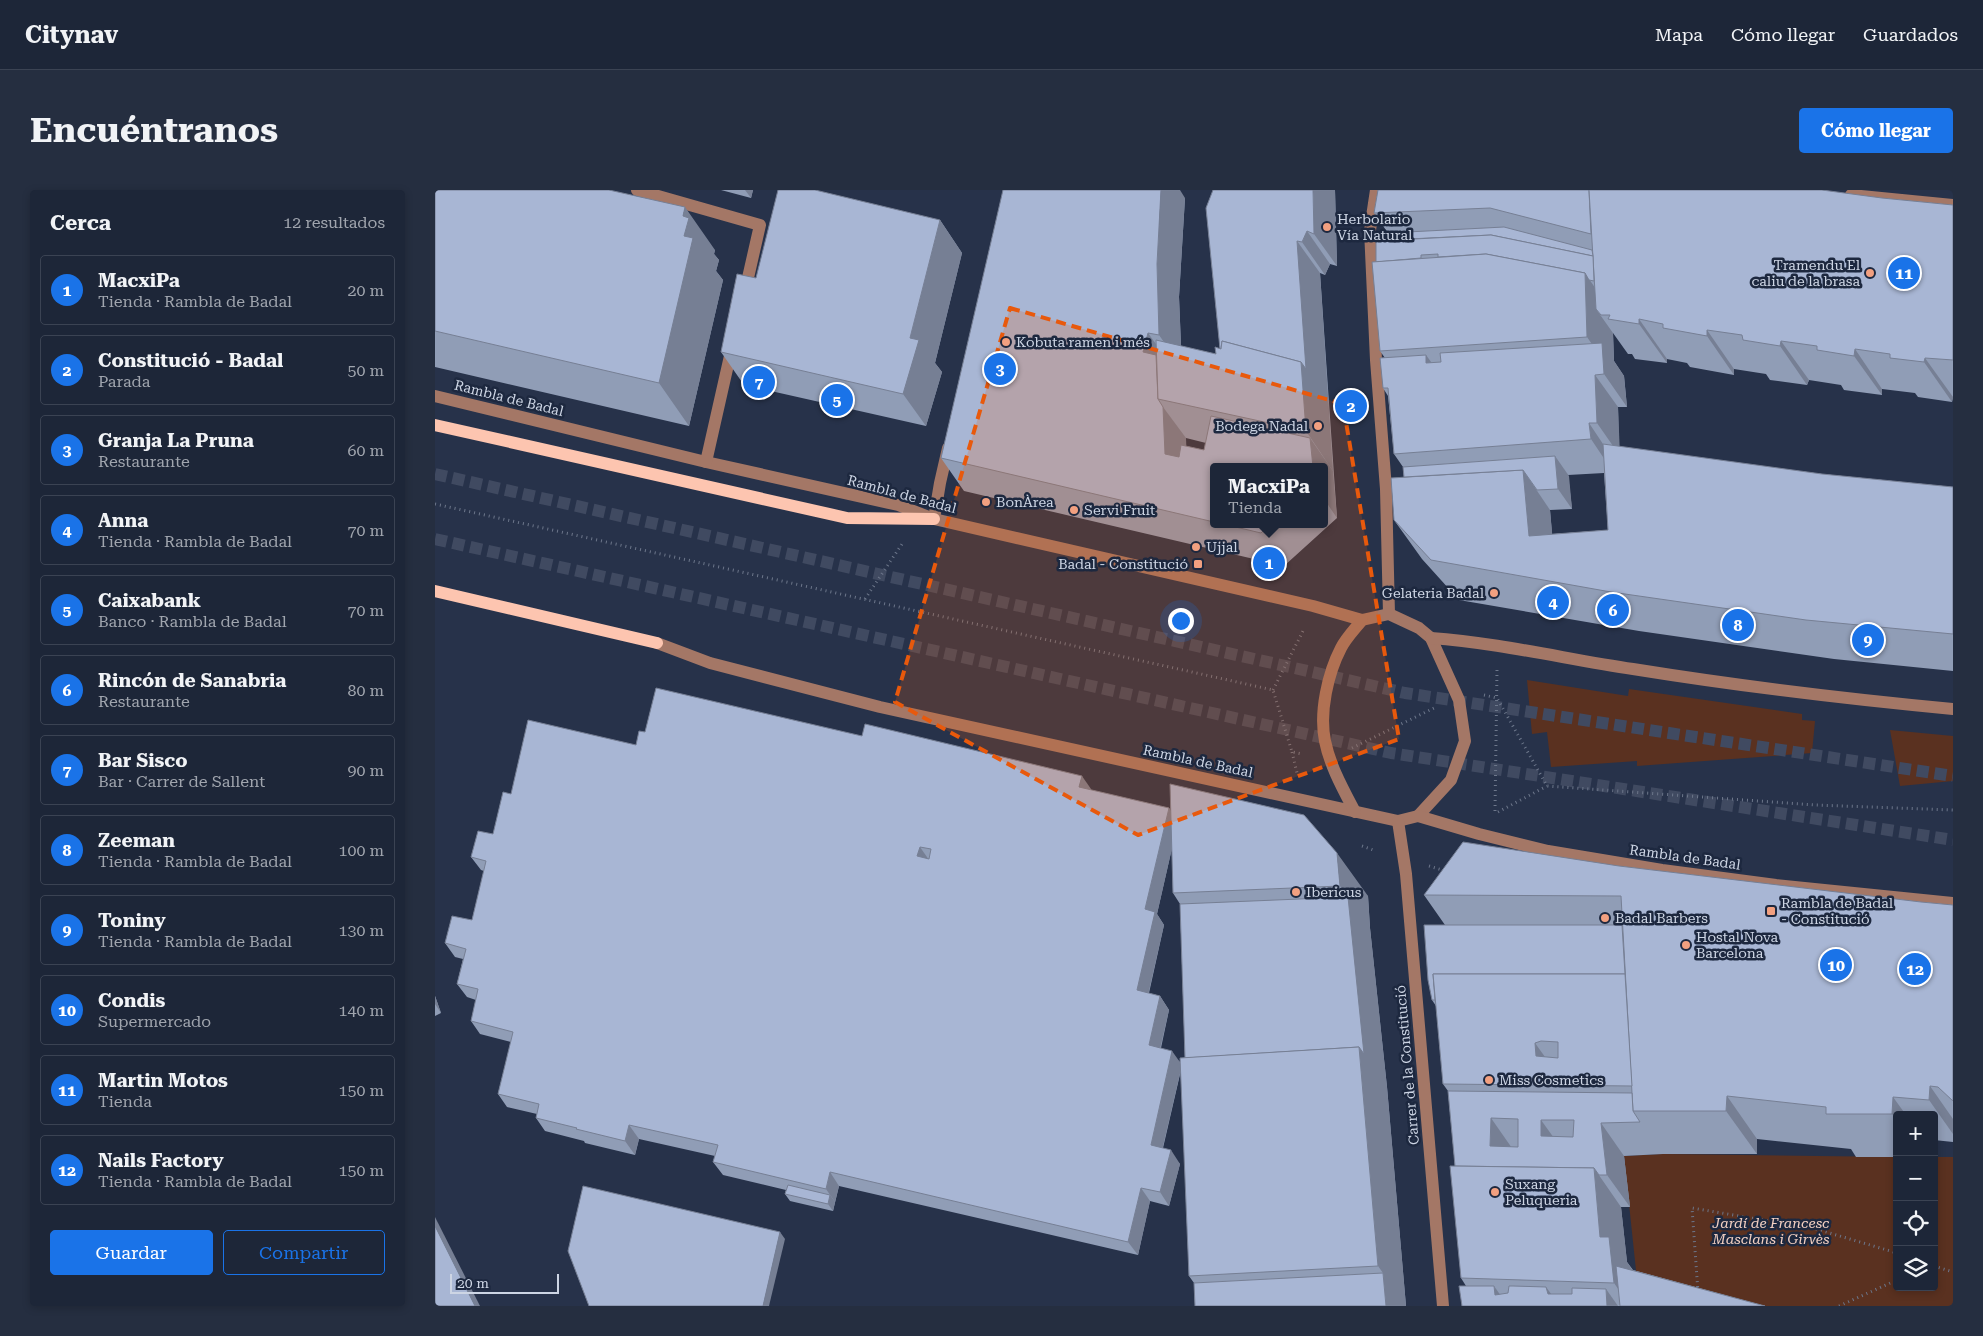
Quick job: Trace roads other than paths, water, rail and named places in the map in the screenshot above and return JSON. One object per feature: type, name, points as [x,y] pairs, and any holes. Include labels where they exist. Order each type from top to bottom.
[{"type":"main road","points":[[435,425],[847,518],[934,519]]},
{"type":"main road","points":[[435,592],[657,643]]},
{"type":"street","points":[[637,190],[759,225],[742,301]]},
{"type":"street","points":[[1376,190],[1370,230],[1376,360],[1386,490],[1389,614],[1419,628],[1431,638],[1459,700],[1465,741],[1451,780],[1418,816]]},
{"type":"street","points":[[1838,194],[1953,205]]},
{"type":"street","points":[[706,462],[734,339]]},
{"type":"street","name":"Rambla de Badal","points":[[435,396],[706,462],[898,506],[934,519],[1313,606],[1362,620],[1389,614]]},
{"type":"street","points":[[934,519],[951,436]]},
{"type":"street","points":[[1355,812],[1339,782],[1325,740],[1324,701],[1330,673],[1342,646],[1362,620]]},
{"type":"street","points":[[1431,638],[1474,641],[1569,659],[1719,683],[1852,700],[1953,708]]},
{"type":"street","name":"Rambla de Badal","points":[[657,643],[710,663],[880,707],[1398,821],[1418,816],[1479,834],[1548,851],[1661,870],[1776,885],[1953,903]]},
{"type":"street","name":"Carrer de la Constitució","points":[[1398,821],[1405,874],[1443,1306]]},
{"type":"tunnel","points":[[435,474],[1405,693],[1953,776]]},
{"type":"tunnel","points":[[435,539],[1391,753],[1953,840]]},
{"type":"place","name":"Herbolario Vía Natural","points":[[1327,227]]},
{"type":"place","name":"Tramendu El caliu de la brasa","points":[[1870,273]]},
{"type":"place","name":"Martin Motos","points":[[1904,273]]},
{"type":"place","name":"Kobuta ramen i més","points":[[1006,342]]},
{"type":"place","name":"Granja La Pruna","points":[[1000,369]]},
{"type":"place","name":"Bar Sisco","points":[[759,382]]},
{"type":"place","name":"Caixabank","points":[[837,400]]},
{"type":"place","name":"Constitució - Badal","points":[[1351,406]]},
{"type":"place","name":"Bodega Nadal","points":[[1318,426]]},
{"type":"place","name":"BonÀrea","points":[[986,502]]},
{"type":"place","name":"Servi Fruit","points":[[1074,510]]},
{"type":"place","name":"Ujjal","points":[[1196,547]]},
{"type":"place","name":"MacxiPa","points":[[1269,563]]},
{"type":"place","name":"Badal - Constitució","points":[[1198,564]]},
{"type":"place","name":"Gelateria Badal","points":[[1494,593]]},
{"type":"place","name":"Anna","points":[[1553,602]]},
{"type":"place","name":"Rincón de Sanabria","points":[[1613,610]]},
{"type":"place","name":"Zeeman","points":[[1738,625]]},
{"type":"place","name":"Toniny","points":[[1868,640]]},
{"type":"place","name":"Ibericus","points":[[1296,892]]},
{"type":"place","name":"Rambla de Badal - Constitució","points":[[1771,911]]},
{"type":"place","name":"Badal Barbers","points":[[1605,918]]},
{"type":"place","name":"Hostal Nova Barcelona","points":[[1686,945]]},
{"type":"place","name":"Condis","points":[[1836,965]]},
{"type":"place","name":"Nails Factory","points":[[1915,969]]},
{"type":"place","name":"Miss Cosmetics","points":[[1489,1080]]},
{"type":"place","name":"Suxang Peluqueria","points":[[1495,1192]]},
{"type":"park label","name":"Jardí de Francesc Masclans i Girvès","points":[[1771,1232]]}]
